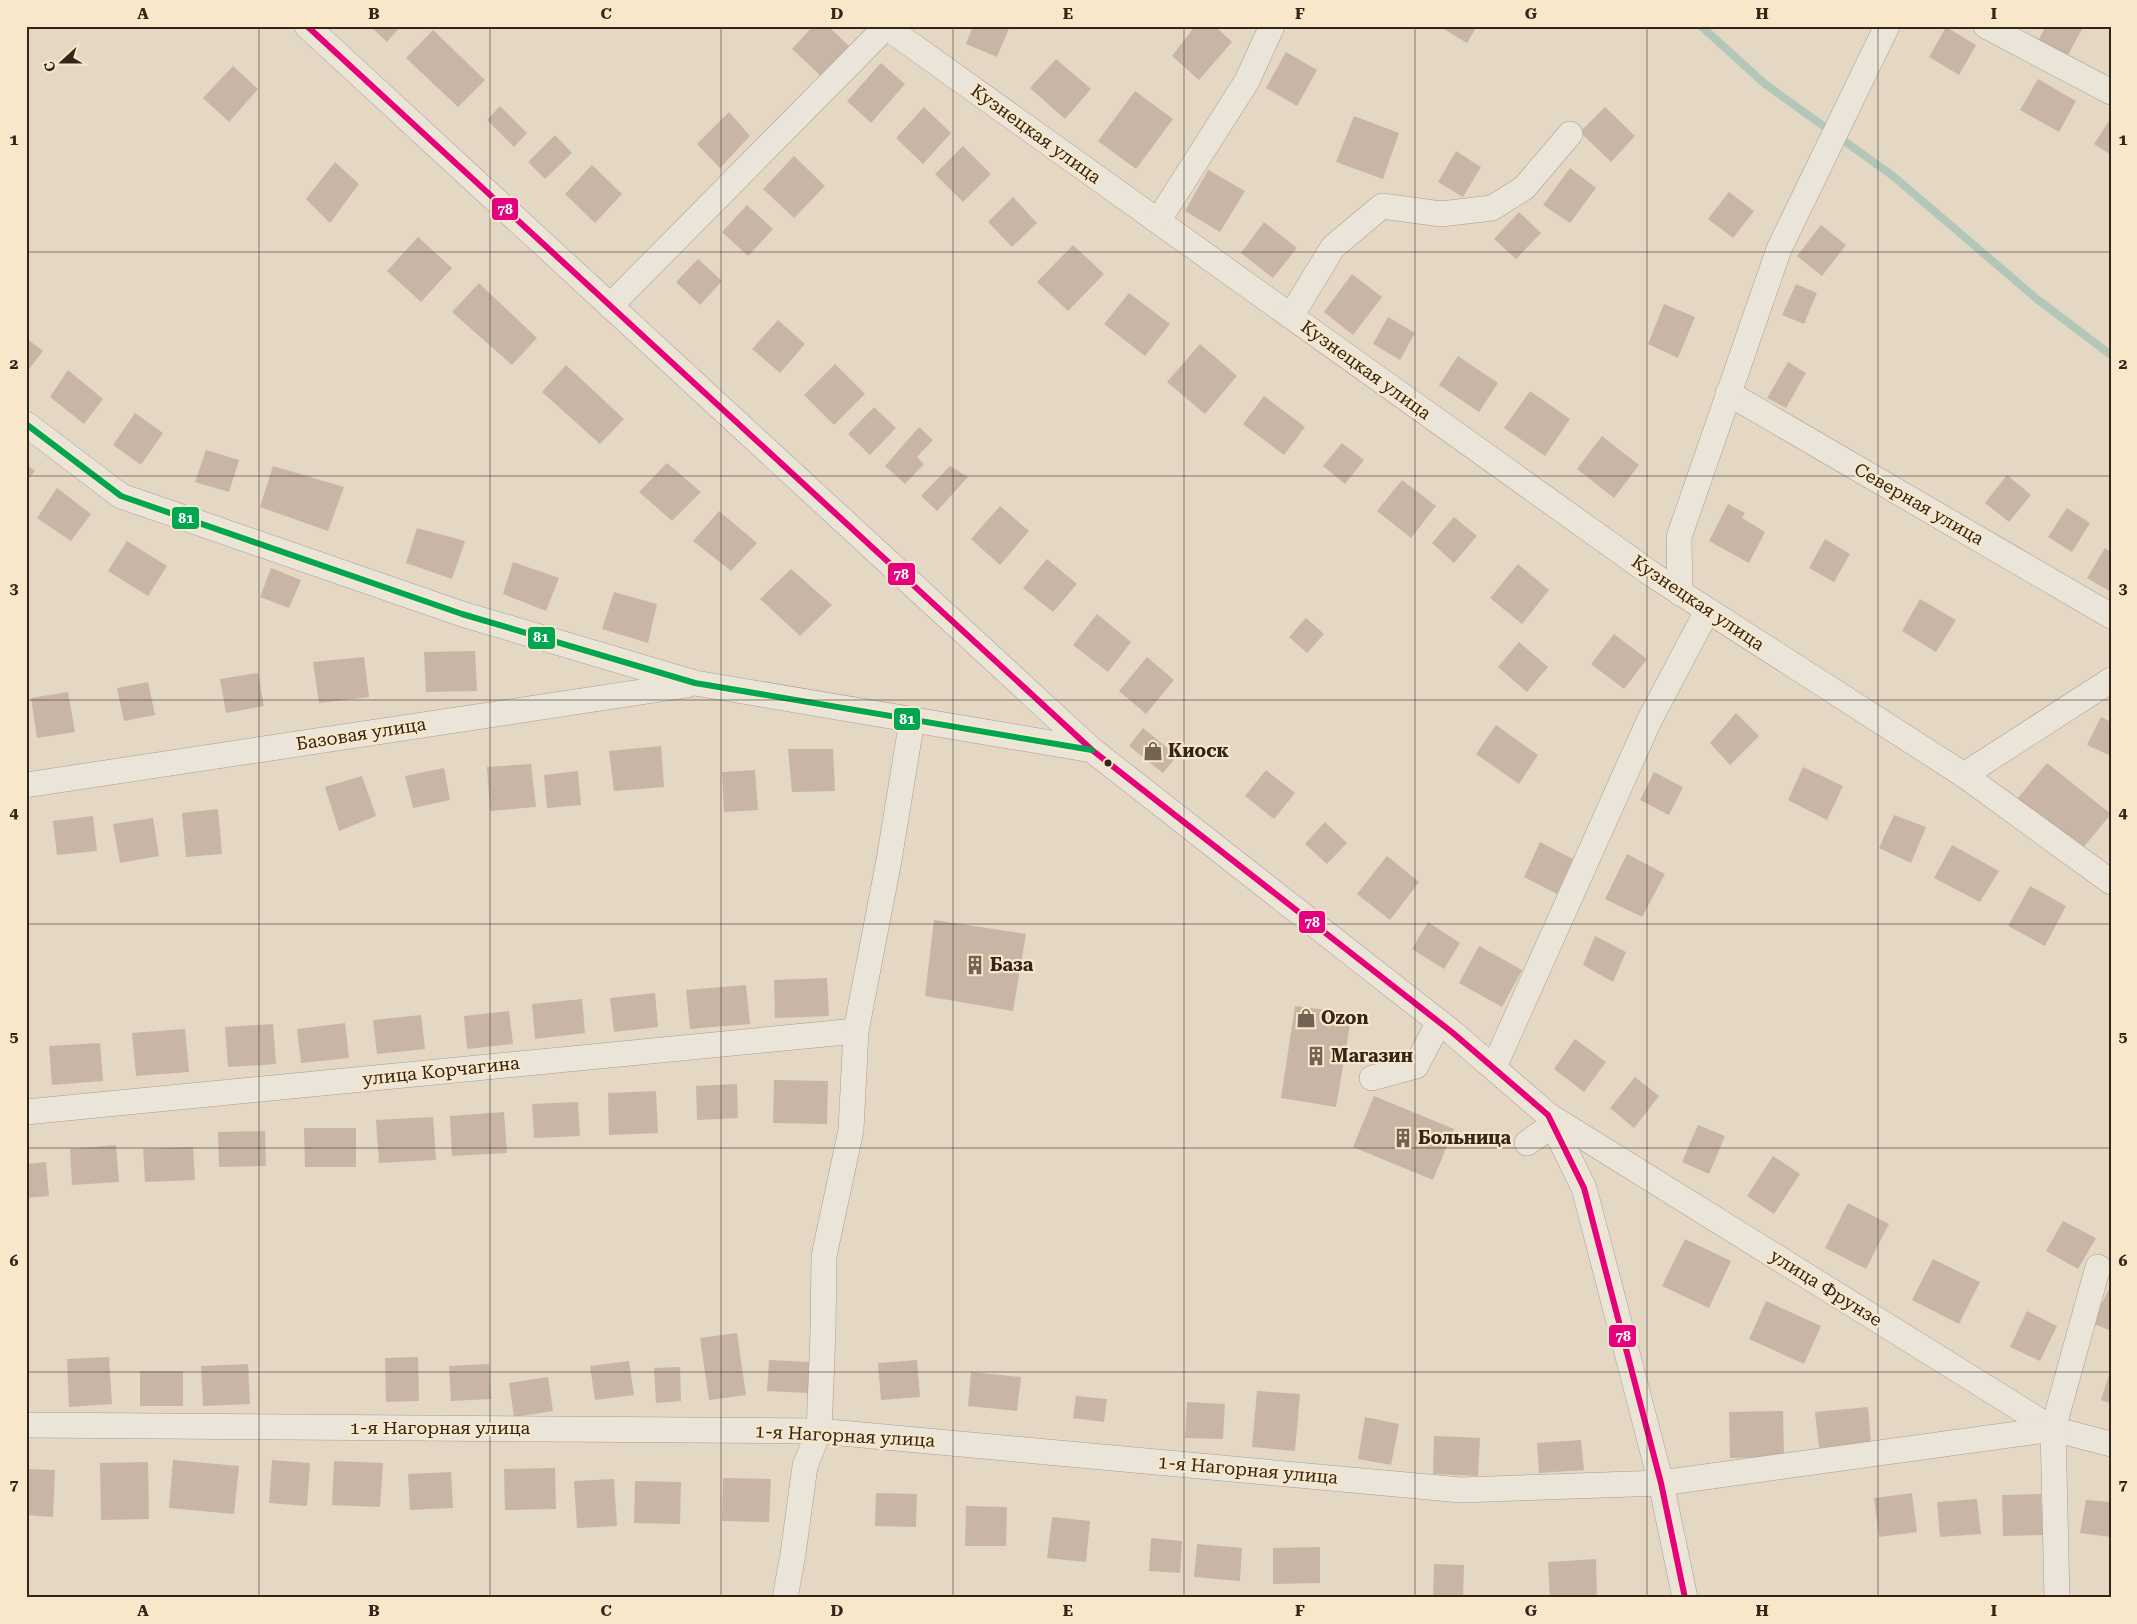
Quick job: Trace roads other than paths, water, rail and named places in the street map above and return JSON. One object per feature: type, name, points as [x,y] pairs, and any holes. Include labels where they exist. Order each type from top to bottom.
[{"type":"street","name":"улица Фрунзе","points":[[307,26],[1092,750],[1439,1022],[1494,1067],[1550,1120],[2053,1429],[2111,1444]]},
{"type":"street","points":[[610,306],[886,26]]},
{"type":"street","name":"Кузнецкая улица","points":[[886,26],[918,36],[1158,221],[1680,593],[1964,775],[2111,882]]},
{"type":"street","points":[[1158,221],[1247,81],[1272,26]]},
{"type":"street","points":[[1680,593],[1679,537],[1779,249],[1887,26]]},
{"type":"street","points":[[1986,26],[2111,92]]},
{"type":"street","name":"Кузнецкая улица","points":[[1290,316],[1333,247],[1382,206],[1441,214],[1492,208],[1524,188],[1570,134]]},
{"type":"street","name":"Северная улица","points":[[1728,393],[2111,616]]},
{"type":"street","points":[[26,424],[121,496],[462,614],[695,684],[1092,750]]},
{"type":"street","points":[[1494,1067],[1649,721],[1707,611]]},
{"type":"street","points":[[1964,775],[2111,680]]},
{"type":"street","name":"Базовая улица","points":[[26,785],[695,684]]},
{"type":"street","points":[[785,1598],[794,1554],[805,1466],[819,1431],[824,1256],[851,1130],[856,1031],[890,860],[912,720]]},
{"type":"street","points":[[1372,1078],[1416,1066],[1439,1022]]},
{"type":"street","name":"улица Корчагина","points":[[26,1112],[856,1031]]},
{"type":"street","name":"улица Фрунзе","points":[[1550,1120],[1584,1188],[1661,1483],[1685,1598]]},
{"type":"street","points":[[1527,1143],[1550,1120]]},
{"type":"street","points":[[2057,1598],[2053,1429],[2098,1266]]},
{"type":"street","name":"1-я Нагорная улица","points":[[26,1425],[819,1431],[1461,1490],[1661,1483],[2053,1429]]},
{"type":"waterway","points":[[1701,26],[1765,84],[1893,176],[2037,299],[2111,355]]},
{"type":"place","name":"Киоск","points":[[1153,751]]},
{"type":"place","name":"База","points":[[975,965]]},
{"type":"place","name":"Ozon","points":[[1306,1018]]},
{"type":"place","name":"Магазин","points":[[1316,1056]]},
{"type":"place","name":"Больница","points":[[1403,1138]]}]
